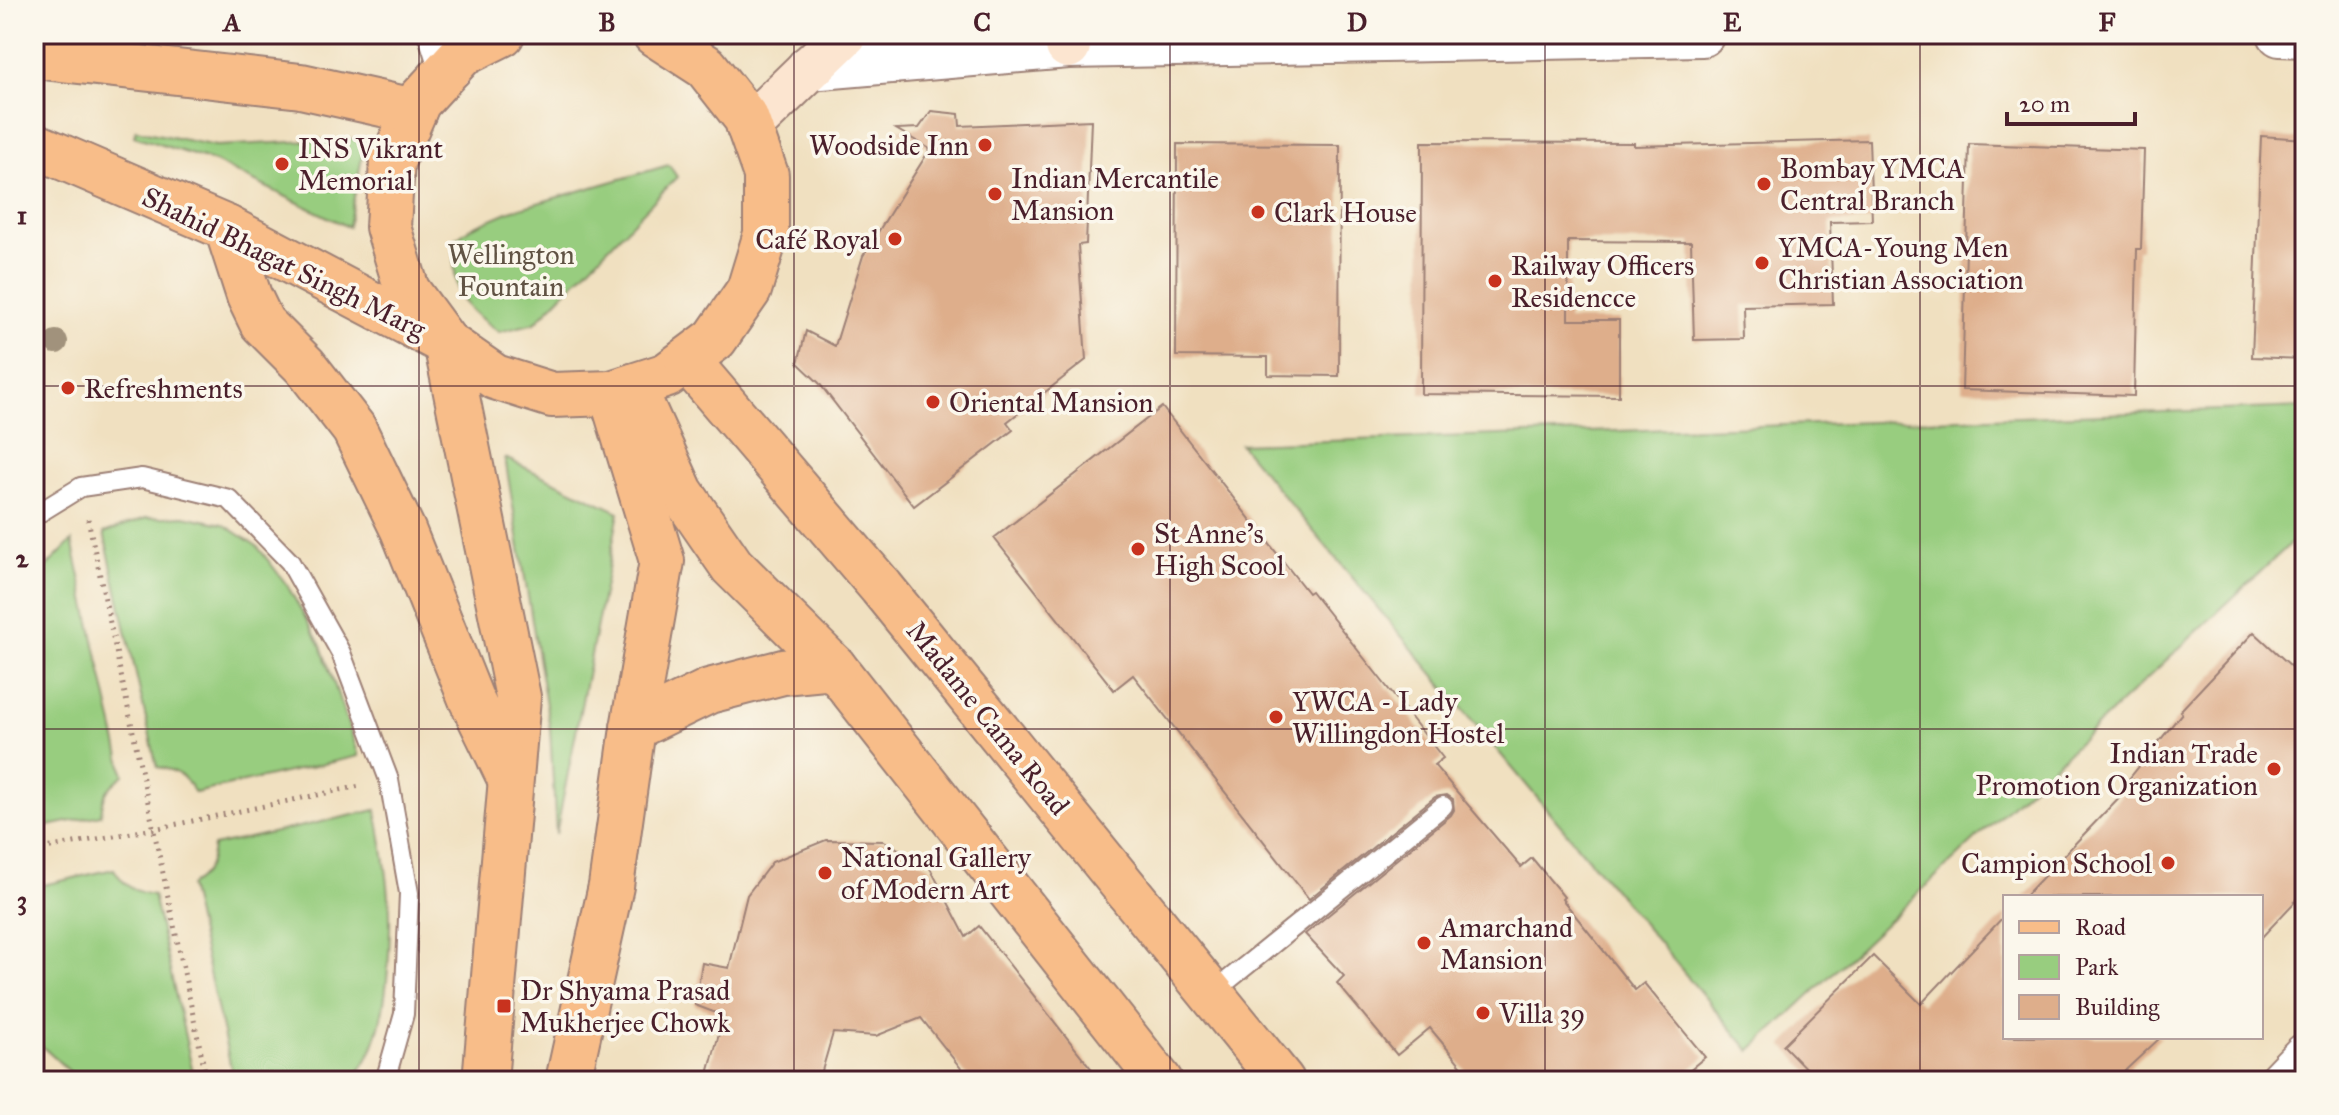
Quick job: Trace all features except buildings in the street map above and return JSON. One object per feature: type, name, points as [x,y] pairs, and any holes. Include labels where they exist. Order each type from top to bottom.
[{"type":"main road","points":[[502,34],[462,54],[446,50],[418,102],[392,162],[388,227],[407,290],[446,343],[495,377],[552,395],[622,390],[667,375],[715,339],[749,290],[766,234],[766,175],[746,118],[706,67],[655,34]]},
{"type":"main road","points":[[749,127],[845,34]]},
{"type":"main road","points":[[34,56],[301,86],[414,111]]},
{"type":"main road","name":"Shahid Bhagat Singh Marg","points":[[34,145],[227,228],[446,343]]},
{"type":"main road","points":[[227,228],[249,296],[262,323],[305,366],[354,429],[403,530],[471,699],[510,779]]},
{"type":"main road","points":[[446,343],[518,697],[485,1081]]},
{"type":"main road","name":"Madame Cama Road","points":[[687,360],[881,587],[1282,1081]]},
{"type":"main road","points":[[622,390],[681,492],[732,566],[834,667],[1160,1081]]},
{"type":"main road","points":[[568,1081],[611,886],[633,728],[662,561],[622,390]]},
{"type":"main road","points":[[633,728],[709,691],[783,672],[834,667]]},
{"type":"street","points":[[809,68],[1068,40],[1702,34]]},
{"type":"street","points":[[2280,34],[2305,35]]},
{"type":"street","points":[[2281,1081],[2305,1056]]},
{"type":"lane","points":[[34,516],[81,487],[142,478],[229,499],[290,562],[341,653],[389,780],[409,893],[404,1014],[385,1081]]},
{"type":"lane","points":[[1211,994],[1443,806]]},
{"type":"path","points":[[81,487],[207,1081]]},
{"type":"path","points":[[34,850],[154,829],[389,780]]},
{"type":"green space","points":[[136,130],[216,146],[366,138],[348,227],[215,162],[134,136]]},
{"type":"green space","name":"Wellington Fountain","points":[[669,165],[677,177],[535,323],[499,332],[465,303],[457,284],[454,240],[470,228],[510,211]]},
{"type":"green space","points":[[2305,407],[2305,530],[1750,1051],[1240,444]]},
{"type":"green space","points":[[505,458],[619,512],[556,834],[550,729]]},
{"type":"green space","points":[[184,516],[223,524],[257,546],[287,585],[321,646],[359,756],[195,793],[180,775],[157,767],[104,533],[146,518]]},
{"type":"green space","points":[[72,541],[124,775],[107,792],[101,815],[34,829],[34,579]]},
{"type":"green space","points":[[376,810],[388,884],[390,928],[383,1010],[370,1052],[349,1081],[234,1081],[189,886],[207,869],[213,846]]},
{"type":"green space","points":[[114,869],[130,887],[153,895],[195,1081],[80,1081],[34,1039],[34,887]]},
{"type":"place","name":"Woodside Inn","points":[[985,145]]},
{"type":"place","name":"INS Vikrant Memorial","points":[[282,164]]},
{"type":"place","name":"Bombay YMCA Central Branch","points":[[1764,184]]},
{"type":"place","name":"Indian Mercantile Mansion","points":[[995,194]]},
{"type":"place","name":"Clark House","points":[[1258,212]]},
{"type":"place","name":"Café Royal","points":[[895,239]]},
{"type":"place","name":"YMCA-Young Men Christian Association","points":[[1762,263]]},
{"type":"place","name":"Railway Officers Residencce","points":[[1495,281]]},
{"type":"place","name":"Refreshments","points":[[68,388]]},
{"type":"place","name":"Oriental Mansion","points":[[933,402]]},
{"type":"place","name":"St Anne's High Scool","points":[[1138,549]]},
{"type":"place","name":"YWCA - Lady Willingdon Hostel","points":[[1276,717]]},
{"type":"place","name":"Indian Trade Promotion Organization","points":[[2274,769]]},
{"type":"place","name":"Campion School","points":[[2168,863]]},
{"type":"place","name":"National Gallery of Modern Art","points":[[825,873]]},
{"type":"place","name":"Amarchand Mansion","points":[[1424,943]]},
{"type":"place","name":"Dr Shyama Prasad Mukherjee Chowk","points":[[504,1006]]},
{"type":"place","name":"Villa 39","points":[[1483,1013]]}]
